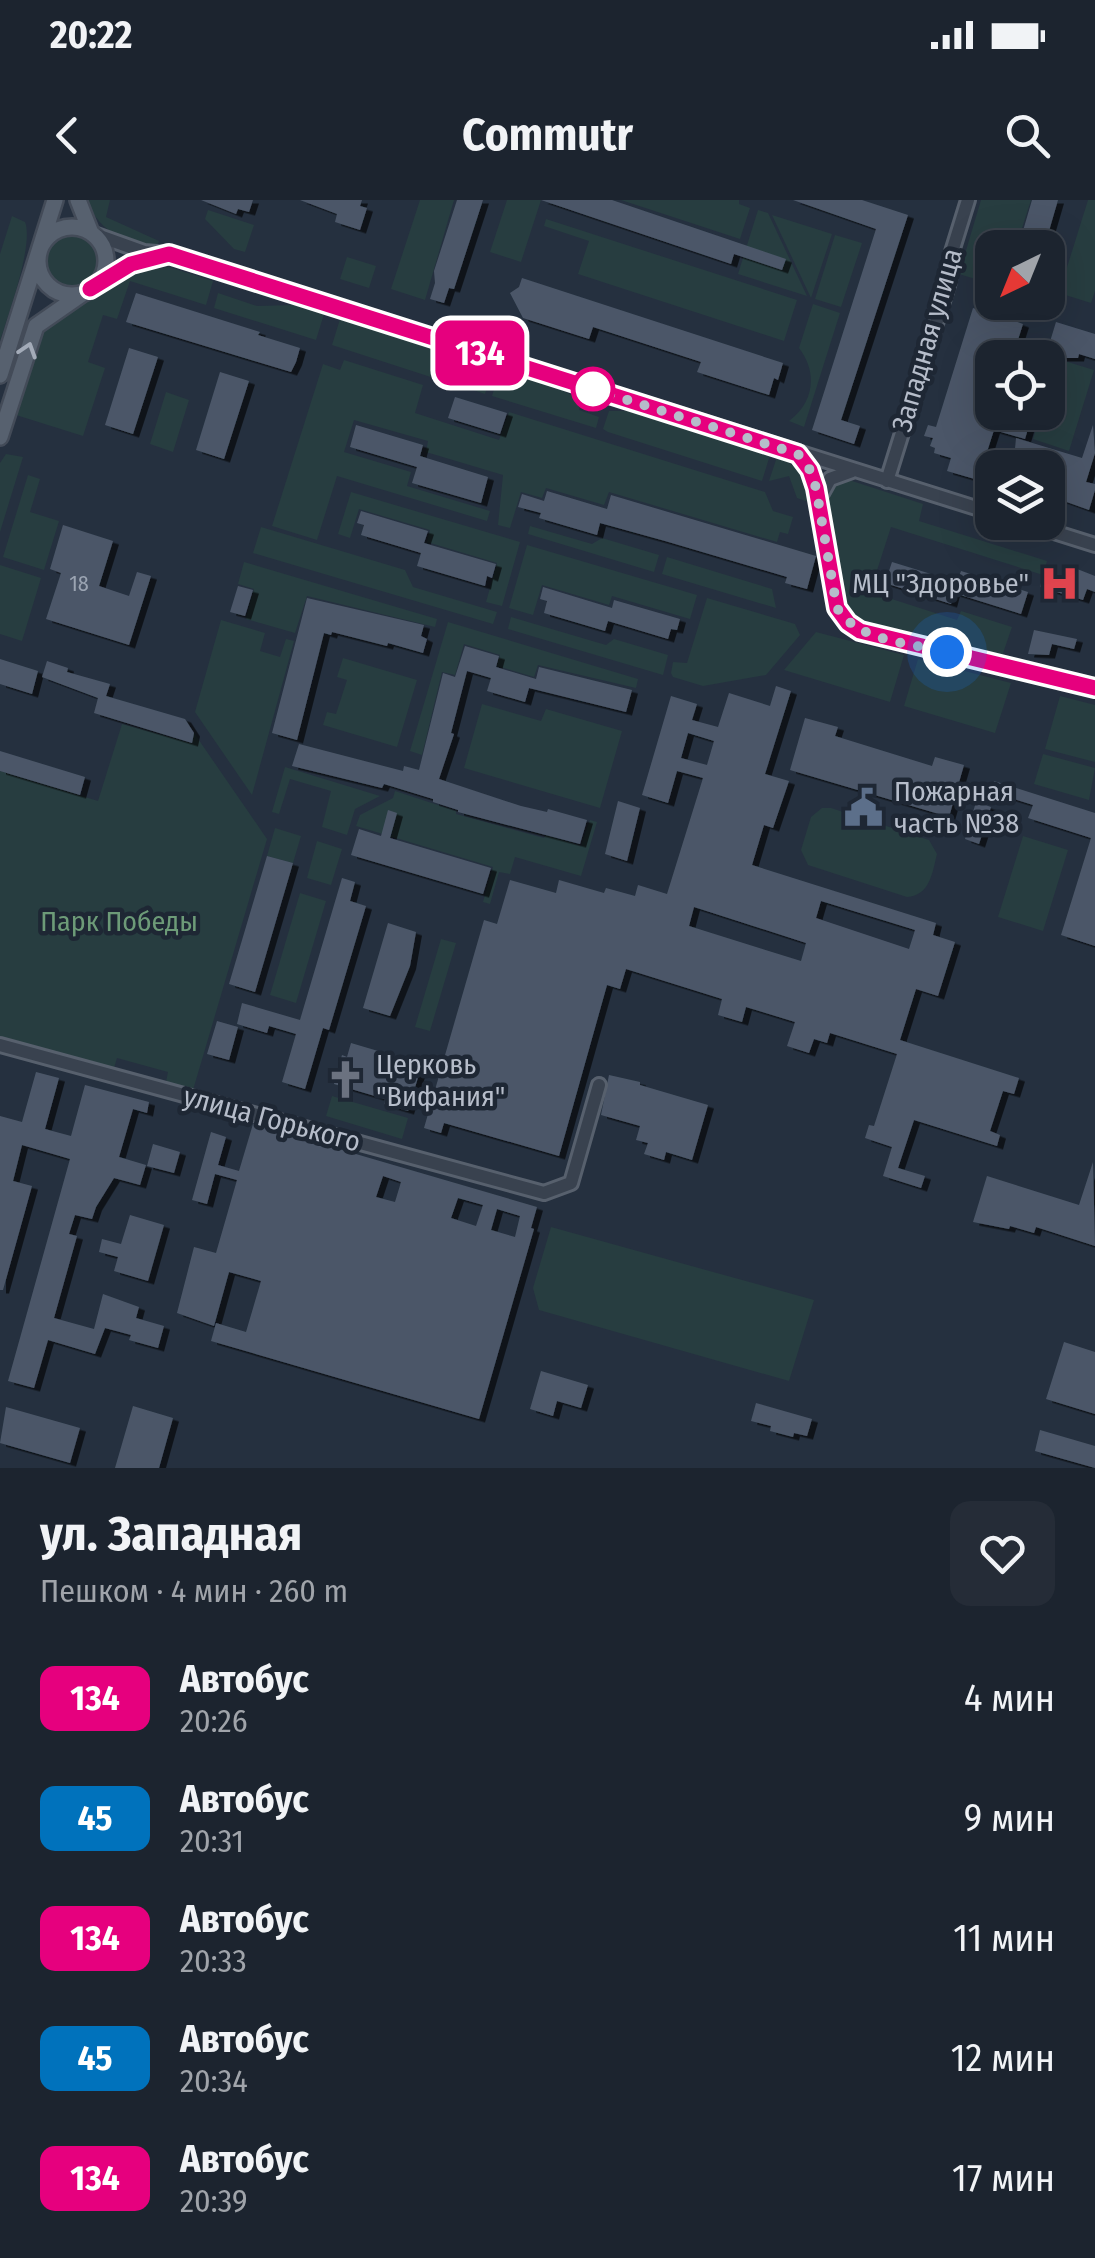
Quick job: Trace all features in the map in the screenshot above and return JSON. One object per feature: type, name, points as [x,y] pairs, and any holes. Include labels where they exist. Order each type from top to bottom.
[{"type":"main road","points":[[0,375],[55,200]]},
{"type":"main road","points":[[0,437],[36,326],[90,289],[102,274],[105,261],[100,242],[91,233],[78,200]]},
{"type":"main road","points":[[90,289],[68,294],[48,285],[40,272],[40,251],[51,234],[64,228],[91,233]]},
{"type":"street","name":"Западная улица","points":[[887,481],[949,282],[951,255],[968,200]]},
{"type":"street","points":[[91,233],[144,252],[169,254],[975,509]]},
{"type":"street","points":[[90,289],[131,264],[169,254]]},
{"type":"street","points":[[798,454],[814,478],[837,608],[855,629],[1095,688]]},
{"type":"street","points":[[819,499],[830,479],[853,470]]},
{"type":"street","points":[[1065,536],[1095,545]]},
{"type":"street","name":"улица Горького","points":[[0,1045],[544,1193],[571,1183],[599,1085]]},
{"type":"green space","points":[[87,200],[110,200],[106,217],[159,241],[158,244],[136,243],[115,234],[98,220]]},
{"type":"green space","points":[[420,200],[454,200],[425,300],[391,289]]},
{"type":"green space","points":[[507,200],[541,200],[521,262],[490,252]]},
{"type":"green space","points":[[621,200],[739,200],[739,204],[750,208],[740,239]]},
{"type":"green space","points":[[981,200],[1031,200],[1021,230],[975,230],[975,279],[959,274]]},
{"type":"green space","points":[[1088,200],[1095,200],[1095,291],[1091,303],[1065,295],[1065,274]]},
{"type":"green space","points":[[208,210],[254,225],[245,252],[234,249],[205,219]]},
{"type":"green space","points":[[758,210],[768,213],[807,296],[738,274]]},
{"type":"green space","points":[[772,215],[832,234],[811,298]]},
{"type":"green space","points":[[12,216],[25,222],[26,246],[0,341],[0,254]]},
{"type":"green space","points":[[546,219],[797,300],[784,341],[578,274],[589,241],[544,226]]},
{"type":"green space","points":[[71,233],[91,241],[99,261],[91,281],[71,289],[51,281],[43,261],[51,241]]},
{"type":"green space","points":[[835,235],[862,243],[841,307],[815,299]]},
{"type":"green space","points":[[347,257],[376,266],[369,288],[340,279]]},
{"type":"green space","points":[[169,267],[213,281],[206,305],[130,281],[117,319],[103,315],[88,362],[105,368],[83,436],[16,415],[42,333],[68,311],[138,271]]},
{"type":"green space","points":[[218,293],[257,306],[295,305],[324,314],[316,340],[214,308]]},
{"type":"green space","points":[[813,304],[840,313],[804,427],[789,421],[804,405],[810,387],[809,367],[799,348]]},
{"type":"green space","points":[[340,319],[448,354],[440,380],[332,345]]},
{"type":"green space","points":[[455,355],[493,368],[485,394],[447,381]]},
{"type":"green space","points":[[344,360],[423,385],[415,413],[499,440],[509,412],[765,492],[773,511],[793,517],[788,534],[780,532],[777,542],[609,492],[604,505],[546,488],[542,498],[521,492],[510,528],[498,525],[503,475],[426,452],[428,441],[354,420],[344,452],[411,472],[407,486],[490,511],[487,521],[337,476],[317,540],[272,526],[323,364],[340,370]]},
{"type":"green space","points":[[1065,361],[1094,370],[1069,451],[1033,439],[1036,430],[1065,430]]},
{"type":"green space","points":[[500,370],[560,389],[581,400],[579,410],[599,417],[596,428],[492,396]]},
{"type":"green space","points":[[166,392],[189,400],[173,452],[150,444]]},
{"type":"green space","points":[[609,411],[632,411],[770,455],[762,481],[608,432],[603,429]]},
{"type":"green space","points":[[6,454],[23,457],[0,532],[0,463]]},
{"type":"green space","points":[[777,457],[801,475],[814,504],[797,498],[789,476],[769,481]]},
{"type":"green space","points":[[28,475],[40,479],[30,512],[59,521],[44,570],[3,557]]},
{"type":"green space","points":[[849,480],[923,504],[919,521],[1047,561],[1043,575],[891,527],[870,592],[957,620],[961,611],[1012,627],[1001,659],[857,624],[843,607],[825,499],[832,486]]},
{"type":"green space","points":[[351,492],[520,542],[502,606],[486,602],[497,563],[427,542],[430,530],[359,509],[350,538],[338,534]]},
{"type":"green space","points":[[530,526],[592,544],[602,538],[659,555],[654,572],[528,534]]},
{"type":"green space","points":[[261,527],[405,570],[413,587],[497,612],[493,624],[253,553]]},
{"type":"green space","points":[[527,545],[697,595],[690,619],[612,596],[609,605],[542,585],[533,615],[509,608]]},
{"type":"green space","points":[[667,557],[772,589],[776,608],[662,574]]},
{"type":"green space","points":[[244,562],[437,619],[435,627],[307,596],[295,633],[246,619],[254,589],[238,584]]},
{"type":"green space","points":[[0,565],[41,578],[22,641],[0,634]]},
{"type":"green space","points":[[707,598],[795,624],[800,635],[766,675],[703,686],[673,677],[673,662],[687,663]]},
{"type":"green space","points":[[511,617],[606,645],[614,639],[668,655],[663,675],[508,629]]},
{"type":"green space","points":[[221,620],[265,633],[260,651],[280,657],[286,639],[294,641],[252,795],[195,712]]},
{"type":"green space","points":[[448,622],[638,679],[636,688],[538,665],[534,677],[497,666],[500,655],[464,644],[455,675],[442,672],[422,755],[410,751]]},
{"type":"green space","points":[[816,632],[904,655],[890,702],[784,670]]},
{"type":"green space","points":[[343,658],[417,680],[397,747],[323,725],[327,712],[336,714],[347,680],[337,677]]},
{"type":"green space","points":[[918,659],[1011,683],[995,733],[904,706]]},
{"type":"green space","points":[[1060,696],[1095,705],[1095,762],[1045,749]]},
{"type":"green space","points":[[482,704],[541,721],[546,709],[622,731],[600,808],[464,768]]},
{"type":"green space","name":"Парк Победы","points":[[122,724],[191,743],[194,733],[267,839],[193,1090],[166,1082],[168,1072],[117,1058],[114,1068],[0,1037],[0,771],[98,801]]},
{"type":"green space","points":[[1043,754],[1095,768],[1089,800],[1034,784]]},
{"type":"green space","points":[[285,767],[380,796],[355,809],[347,835],[322,827],[331,791],[290,779],[279,814],[272,812]]},
{"type":"green space","points":[[395,791],[456,814],[581,846],[590,820],[597,822],[581,876],[515,857],[510,874],[499,872],[490,904],[483,902],[493,867],[356,826],[360,815],[393,798]]},
{"type":"green space","points":[[822,808],[929,840],[937,854],[925,888],[907,897],[808,865],[801,850],[811,817]]},
{"type":"green space","points":[[275,828],[301,836],[293,863],[267,856]]},
{"type":"green space","points":[[1023,836],[1068,850],[1043,931],[998,917]]},
{"type":"green space","points":[[317,841],[342,849],[331,885],[307,878]]},
{"type":"green space","points":[[300,893],[326,901],[296,1003],[270,995]]},
{"type":"green space","points":[[441,939],[456,943],[430,1031],[415,1027]]},
{"type":"green space","points":[[332,1096],[408,1118],[402,1139],[326,1116]]},
{"type":"green space","points":[[551,1227],[814,1300],[789,1381],[539,1310],[533,1288]]},
{"type":"building","points":[[201,200],[253,200],[249,212],[238,209],[236,214]]},
{"type":"building","points":[[300,200],[362,200],[360,206],[367,208],[360,230],[335,222],[337,214]]},
{"type":"building","points":[[457,200],[483,200],[454,289],[449,288],[444,303],[430,299],[434,271]]},
{"type":"building","points":[[541,200],[612,200],[786,259],[782,270],[734,254],[731,264]]},
{"type":"building","points":[[793,200],[862,200],[908,215],[841,420],[860,426],[854,444],[812,430],[876,229]]},
{"type":"building","points":[[1032,200],[1058,200],[1049,230],[1023,230]]},
{"type":"building","points":[[522,278],[783,363],[778,380],[774,378],[769,395],[697,372],[701,362],[593,327],[589,339],[523,318],[510,293],[519,287]]},
{"type":"building","points":[[136,293],[300,348],[296,362],[291,372],[126,322]]},
{"type":"building","points":[[973,308],[975,320],[1012,320],[1023,324],[1018,340],[975,340],[975,430],[994,430],[988,450],[975,450],[975,479],[947,471],[951,458],[934,453],[935,448],[930,446],[933,438],[924,436],[928,425],[936,427]]},
{"type":"building","points":[[1056,322],[1095,334],[1095,359],[1079,354],[1078,358],[1065,358],[1065,340],[1050,340]]},
{"type":"building","points":[[129,348],[158,357],[133,434],[105,425]]},
{"type":"building","points":[[220,372],[249,381],[224,459],[196,450]]},
{"type":"building","points":[[455,397],[507,413],[500,434],[448,418]]},
{"type":"building","points":[[356,425],[423,445],[420,456],[488,477],[481,503],[412,483],[417,467],[350,447]]},
{"type":"building","points":[[1093,425],[1095,453],[1086,482],[1095,484],[1095,490],[1089,510],[1065,501],[1065,453],[1082,458]]},
{"type":"building","points":[[994,430],[1028,430],[1025,439]]},
{"type":"building","points":[[1016,438],[1056,450],[1015,450]]},
{"type":"building","points":[[547,491],[607,509],[611,495],[816,556],[807,589],[785,583],[787,577],[665,541],[600,523],[597,535],[539,518],[541,513],[518,507],[522,494],[544,501]]},
{"type":"building","points":[[361,511],[428,531],[424,543],[496,564],[492,578],[487,576],[485,586],[417,566],[421,553],[361,535],[364,525],[357,523]]},
{"type":"building","points":[[63,525],[113,541],[99,586],[129,596],[137,572],[151,576],[129,645],[46,619],[61,573],[50,569]]},
{"type":"building","points":[[892,562],[957,582],[961,571],[1028,592],[1021,614],[954,593],[951,604],[885,583]]},
{"type":"building","name":"МЦ \"Здоровье\"","points":[[1072,567],[1095,576],[1095,592],[1087,589],[1083,600],[1040,587],[1043,574],[1059,579]]},
{"type":"building","points":[[238,586],[253,590],[245,616],[230,612]]},
{"type":"building","points":[[543,587],[612,608],[614,600],[680,619],[677,630],[671,629],[668,639],[608,621],[605,631],[544,613],[547,601],[540,599]]},
{"type":"building","points":[[307,598],[424,625],[421,636],[427,639],[423,653],[324,633],[297,740],[272,733]]},
{"type":"building","points":[[1034,630],[1077,639],[1074,649],[1052,644],[1049,655],[1028,654]]},
{"type":"building","points":[[465,646],[499,656],[496,667],[536,679],[539,667],[632,690],[626,712],[529,688],[525,702],[487,691],[491,678],[467,671],[451,733],[454,734],[439,779],[521,806],[587,820],[580,844],[458,812],[433,799],[384,784],[382,788],[292,766],[299,744],[403,771],[404,766],[419,770],[443,673],[455,677]]},
{"type":"building","points":[[0,659],[38,671],[32,694],[0,684]]},
{"type":"building","points":[[47,661],[68,668],[67,672],[110,684],[106,696],[185,719],[194,733],[192,743],[94,713],[98,698],[42,677]]},
{"type":"building","points":[[776,686],[791,691],[765,774],[789,781],[773,828],[764,825],[752,865],[936,923],[933,935],[955,942],[938,996],[916,989],[900,1040],[1019,1078],[1014,1094],[1003,1091],[990,1131],[1000,1135],[997,1146],[914,1120],[898,1168],[925,1176],[921,1188],[883,1176],[892,1147],[865,1138],[869,1125],[874,1126],[897,1054],[830,1033],[827,1043],[814,1039],[809,1053],[787,1046],[795,1022],[746,1007],[742,1022],[718,1015],[722,999],[626,969],[620,989],[607,985],[559,1156],[444,1123],[441,1133],[424,1128],[484,920],[497,924],[510,880],[556,893],[559,880],[604,893],[606,888],[635,896],[638,885],[667,894],[703,778],[677,771],[668,803],[642,795],[671,696],[697,704],[692,720],[718,727],[729,693],[770,706]],"holes":[[[688,733],[714,741],[707,765],[681,758]],[[821,901],[915,930],[909,949],[816,918]],[[694,907],[806,943],[801,961],[689,926]]]},
{"type":"building","points":[[805,718],[838,727],[835,736],[932,766],[935,757],[964,765],[949,817],[790,770]]},
{"type":"building","points":[[0,751],[85,777],[80,795],[0,771]]},
{"type":"building","points":[[994,781],[1095,813],[1095,946],[1061,935],[1091,838],[1028,818],[1033,805],[991,792]]},
{"type":"building","points":[[618,801],[640,808],[627,861],[605,854]]},
{"type":"building","points":[[976,802],[991,807],[979,844],[965,839]]},
{"type":"building","points":[[388,810],[397,813],[390,838],[491,868],[483,894],[351,855],[359,829],[381,836]]},
{"type":"building","points":[[267,856],[293,863],[255,992],[229,984]]},
{"type":"building","points":[[342,878],[355,882],[350,901],[366,906],[329,1030],[323,1028],[305,1089],[282,1082],[296,1034],[269,1026],[267,1033],[237,1024],[242,1003],[300,1020]]},
{"type":"building","points":[[388,923],[416,932],[410,966],[390,1016],[363,1008]]},
{"type":"building","points":[[217,1021],[238,1027],[229,1060],[207,1054]]},
{"type":"building","points":[[351,1043],[422,1064],[408,1111],[384,1104],[385,1099],[334,1084],[342,1055],[347,1057]]},
{"type":"building","points":[[36,1072],[59,1078],[45,1129],[71,1136],[85,1085],[149,1102],[147,1113],[133,1109],[119,1157],[146,1165],[140,1185],[114,1178],[92,1219],[75,1215],[69,1234],[77,1236],[54,1318],[94,1329],[103,1294],[139,1307],[136,1318],[164,1326],[158,1348],[105,1328],[95,1354],[48,1340],[34,1388],[8,1381],[70,1159],[22,1145],[13,1181],[32,1186],[0,1290],[0,1116],[22,1122]]},
{"type":"building","points":[[609,1075],[708,1105],[692,1160],[666,1152],[664,1160],[644,1154],[648,1143],[636,1140],[640,1126],[601,1115]]},
{"type":"building","points":[[253,1124],[537,1207],[479,1419],[211,1341],[216,1323],[246,1332],[261,1281],[229,1272],[214,1326],[177,1313],[194,1247],[216,1253],[237,1180],[215,1174],[207,1204],[192,1200],[211,1132],[226,1137],[218,1165],[239,1171]],"holes":[[[383,1176],[401,1182],[395,1202],[376,1197]],[[458,1198],[483,1205],[476,1226],[451,1218]],[[497,1209],[520,1216],[515,1237],[491,1230]]]},
{"type":"building","points":[[153,1144],[180,1152],[174,1173],[147,1166]]},
{"type":"building","points":[[1093,1162],[1095,1246],[1036,1227],[1034,1233],[973,1222],[987,1176],[1079,1205]]},
{"type":"building","points":[[130,1215],[164,1225],[148,1281],[114,1271],[118,1257],[99,1252],[102,1239],[121,1244]]},
{"type":"building","points":[[1064,1342],[1095,1352],[1095,1414],[1046,1399]]},
{"type":"building","points":[[541,1371],[588,1385],[581,1408],[557,1401],[553,1416],[530,1409]]},
{"type":"building","points":[[756,1403],[812,1419],[807,1436],[770,1431],[771,1426],[751,1421]]},
{"type":"building","points":[[133,1406],[173,1418],[159,1468],[115,1468]]},
{"type":"building","points":[[6,1407],[80,1428],[70,1463],[0,1443]]},
{"type":"building","points":[[1040,1430],[1095,1446],[1095,1468],[1035,1451]]},
{"type":"bus line","name":"134","points":[[90,289],[131,264],[169,254],[798,454],[810,470],[816,488],[837,608],[851,626],[1095,688]]},
{"type":"place","name":"МЦ \"Здоровье\"","points":[[1059,583]]},
{"type":"place","name":"Пожарная часть №38","points":[[864,807]]},
{"type":"place","name":"Церковь \"Вифания\"","points":[[346,1080]]},
{"type":"route","points":[[593,389],[798,454],[810,470],[816,488],[837,608],[845,620],[860,631],[947,652]]}]
